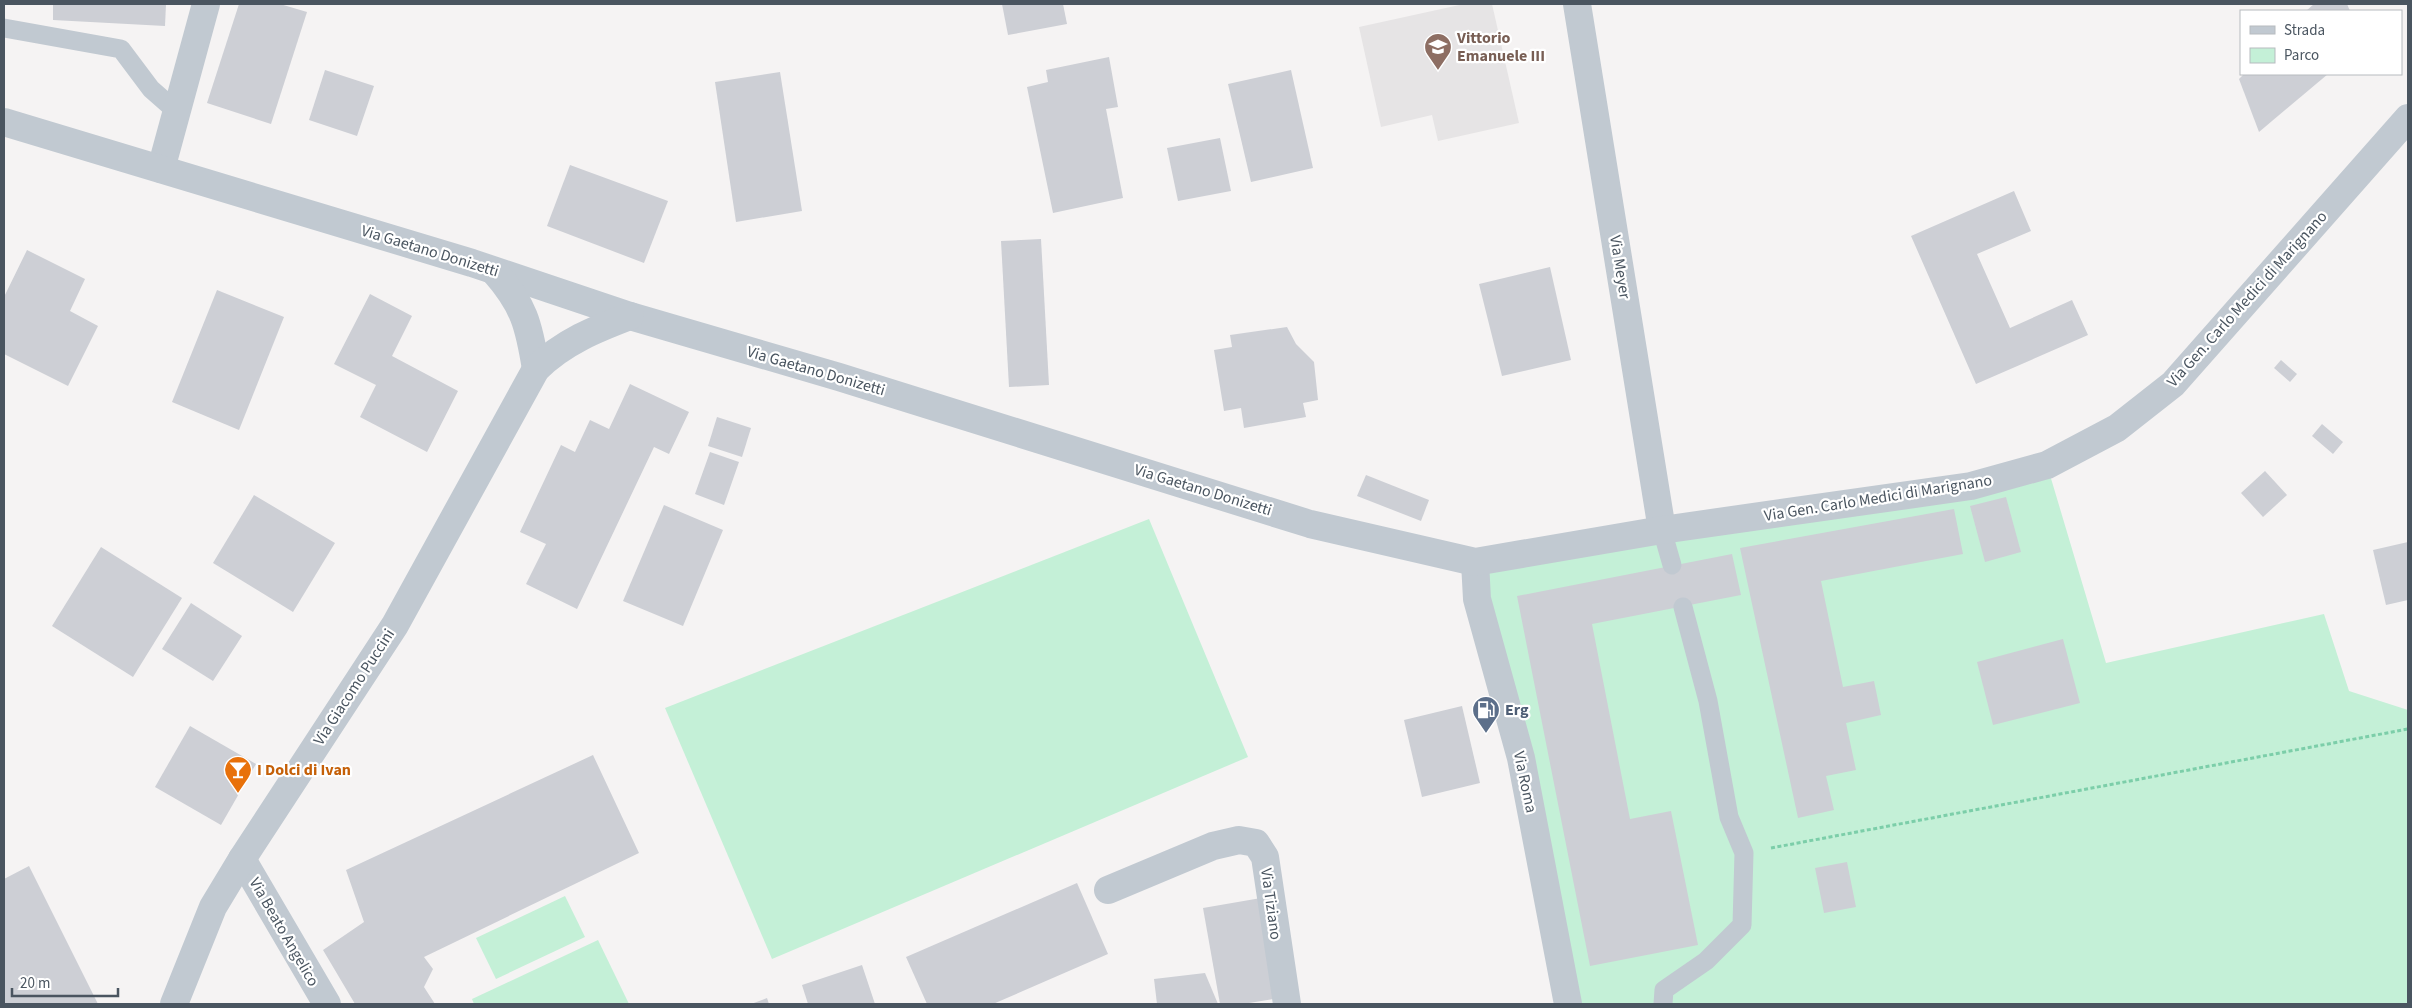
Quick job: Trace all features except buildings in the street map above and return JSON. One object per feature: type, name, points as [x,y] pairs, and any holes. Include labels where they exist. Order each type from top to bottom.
[{"type":"street","points":[[161,170],[206,4]]},
{"type":"street","name":"Via Meyer","points":[[1577,4],[1662,530]]},
{"type":"street","name":"Via Gen. Carlo Medici di Marignano","points":[[1475,562],[1662,530],[1971,486],[2047,465],[2081,449],[2117,428],[2173,384],[2408,118]]},
{"type":"street","name":"Via Gaetano Donizetti","points":[[4,122],[494,271],[630,316],[839,377],[1310,524],[1475,562]]},
{"type":"street","points":[[494,271],[513,292],[524,314],[536,369]]},
{"type":"street","name":"Via Giacomo Puccini","points":[[174,1004],[213,907],[242,859],[395,625],[536,369],[547,358],[573,340],[630,316]]},
{"type":"street","name":"Via Roma","points":[[1475,562],[1477,598],[1521,758],[1568,1004]]},
{"type":"street","name":"Via Tiziano","points":[[1108,890],[1213,846],[1239,840],[1256,843],[1265,857],[1287,1004]]},
{"type":"street","name":"Via Beato Angelico","points":[[242,859],[327,1004]]},
{"type":"lane","points":[[4,28],[121,49],[151,89],[176,111]]},
{"type":"lane","points":[[1662,530],[1672,565]]},
{"type":"lane","points":[[1663,1004],[1664,990],[1706,961],[1742,925],[1744,853],[1729,817],[1708,701],[1683,607]]},
{"type":"path","points":[[1744,853],[2408,729]]},
{"type":"shaded area","name":"Vittorio Emanuele III","points":[[1464,4],[1492,4],[1519,123],[1438,141],[1432,115],[1381,127],[1359,27]]},
{"type":"green space","points":[[2047,465],[2106,663],[2324,614],[2349,691],[2408,710],[2408,1004],[1568,1004],[1475,562]]},
{"type":"green space","points":[[1149,519],[1248,757],[772,959],[665,708]]},
{"type":"green space","points":[[565,896],[585,937],[496,979],[476,938]]},
{"type":"green space","points":[[598,940],[629,1004],[474,1004],[472,999]]},
{"type":"place","name":"Vittorio Emanuele III","points":[[1438,71]]},
{"type":"place","name":"Erg","points":[[1486,734]]},
{"type":"place","name":"I Dolci di Ivan","points":[[238,794]]}]
